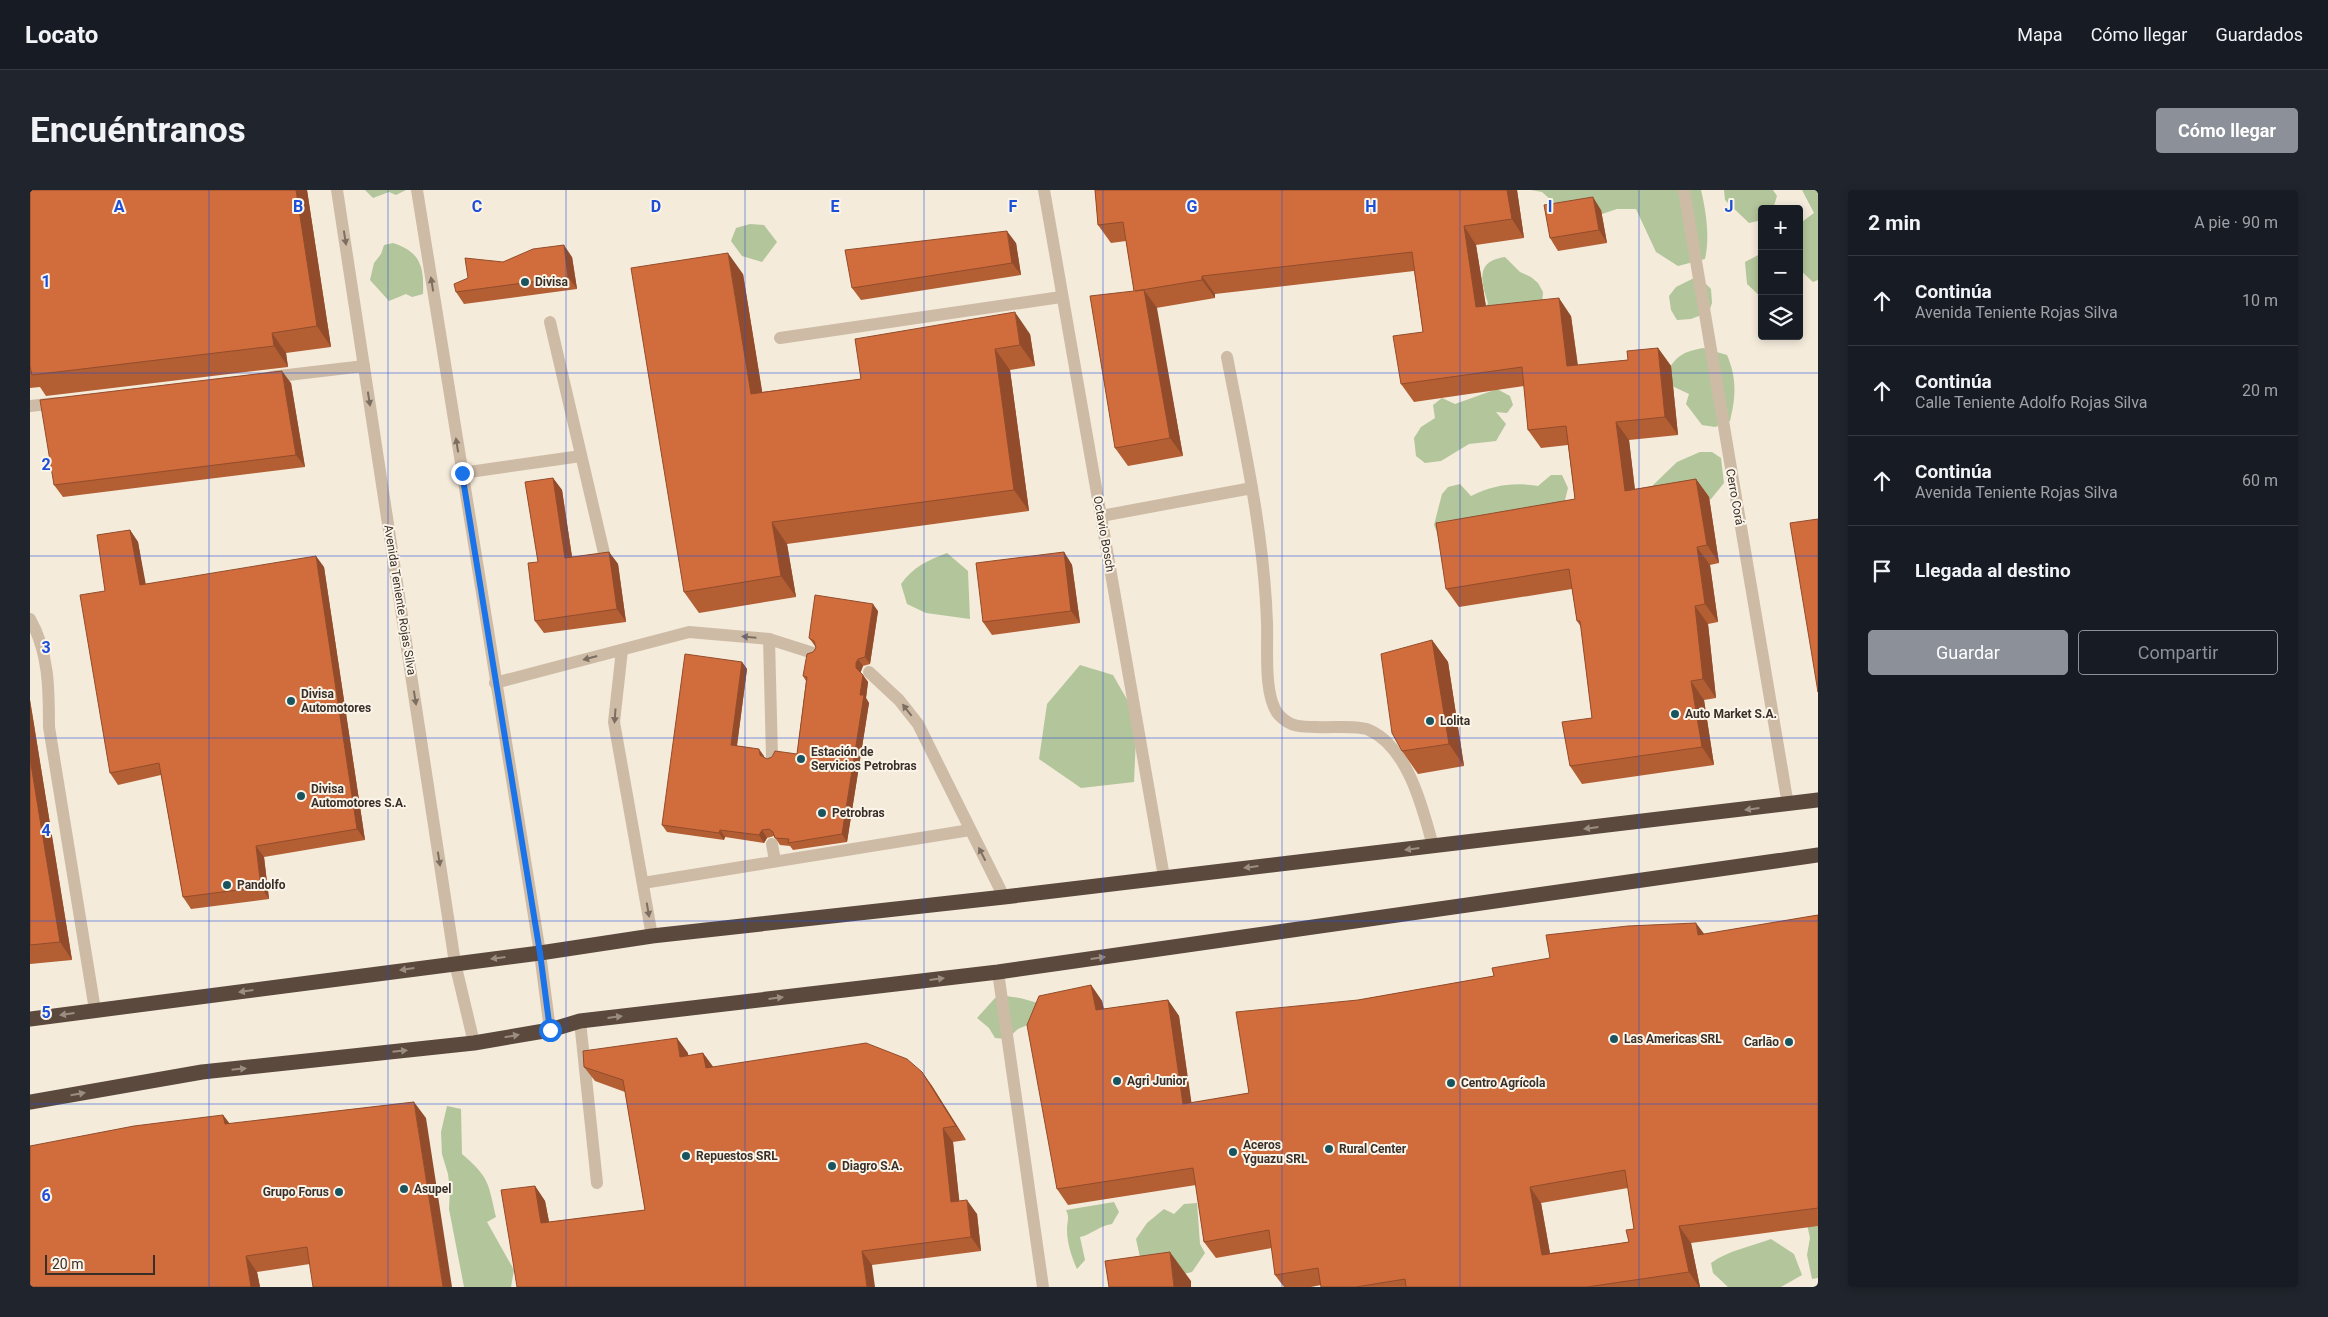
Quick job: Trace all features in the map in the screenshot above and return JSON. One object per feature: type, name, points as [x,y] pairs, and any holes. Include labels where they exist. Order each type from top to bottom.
[{"type":"highway","points":[[30,1019],[540,953],[652,936],[1004,897],[1818,800]]},
{"type":"highway","points":[[30,1102],[202,1072],[474,1043],[550,1030],[580,1021],[998,972],[1818,855]]},
{"type":"street","name":"Avenida Teniente Rojas Silva","points":[[337,190],[455,963],[474,1043]]},
{"type":"street","points":[[417,190],[540,953],[550,1030]]},
{"type":"street","name":"Octavio Bosch","points":[[1044,190],[1061,297],[1164,877]]},
{"type":"street","name":"Cerro Corá","points":[[1684,190],[1788,805]]},
{"type":"street","points":[[780,338],[1061,297]]},
{"type":"street","points":[[550,322],[604,553]]},
{"type":"street","points":[[1227,357],[1260,538],[1266,598],[1270,698],[1278,715],[1294,727],[1368,730],[1388,742],[1408,774],[1421,800],[1433,846]]},
{"type":"street","points":[[263,378],[364,366]]},
{"type":"street","points":[[30,406],[69,402]]},
{"type":"street","points":[[462,473],[581,456]]},
{"type":"street","points":[[1101,516],[1252,488]]},
{"type":"street","points":[[30,619],[40,636],[49,684],[49,727],[95,1010]]},
{"type":"street","points":[[495,683],[689,632],[769,639],[813,653]]},
{"type":"street","points":[[769,639],[772,758]]},
{"type":"street","points":[[622,650],[614,722],[652,936]]},
{"type":"street","points":[[869,672],[899,700],[918,724],[1004,897]]},
{"type":"street","points":[[643,883],[970,830]]},
{"type":"street","points":[[772,844],[775,861]]},
{"type":"street","points":[[998,972],[1043,1287]]},
{"type":"street","points":[[580,1021],[597,1184]]},
{"type":"green space","points":[[365,190],[406,190],[396,195],[389,192],[373,198]]},
{"type":"green space","points":[[1531,190],[1701,190],[1707,224],[1705,259],[1678,266],[1656,252],[1636,209],[1617,209],[1590,218],[1560,208],[1542,192]]},
{"type":"green space","points":[[1724,190],[1773,190],[1777,196],[1774,205],[1758,205],[1758,221],[1749,223],[1725,200]]},
{"type":"green space","points":[[1802,190],[1818,190],[1818,280],[1813,282],[1803,273],[1803,221],[1814,213]]},
{"type":"green space","points":[[750,224],[764,225],[777,242],[762,262],[742,256],[731,241],[736,228]]},
{"type":"green space","points":[[393,243],[410,251],[419,262],[423,276],[423,294],[412,297],[406,294],[389,301],[370,280],[374,263],[381,254],[384,245]]},
{"type":"green space","points":[[1758,255],[1758,294],[1747,284],[1745,262]]},
{"type":"green space","points":[[1505,257],[1520,272],[1538,283],[1543,292],[1542,305],[1484,312],[1488,303],[1482,280],[1485,268],[1495,259]]},
{"type":"green space","points":[[1698,276],[1711,289],[1712,303],[1709,312],[1691,319],[1677,320],[1671,310],[1669,296],[1676,287]]},
{"type":"green space","points":[[1703,348],[1727,355],[1733,372],[1734,396],[1730,421],[1715,427],[1702,425],[1686,404],[1689,394],[1672,386],[1667,372],[1681,355]]},
{"type":"green space","points":[[1497,389],[1510,396],[1513,405],[1507,413],[1496,412],[1506,424],[1496,441],[1469,444],[1441,461],[1425,463],[1416,456],[1414,438],[1421,427],[1435,418],[1433,405],[1442,398],[1455,404]]},
{"type":"green space","points":[[1700,452],[1712,452],[1721,458],[1724,483],[1711,499],[1699,505],[1648,490],[1677,462]]},
{"type":"green space","points":[[1551,475],[1562,475],[1568,488],[1565,500],[1573,516],[1440,540],[1434,525],[1442,494],[1448,487],[1460,484],[1471,496],[1487,489],[1504,485],[1538,486]]},
{"type":"green space","points":[[947,553],[968,571],[970,619],[926,613],[907,604],[901,584],[921,565]]},
{"type":"green space","points":[[1080,665],[1113,675],[1129,703],[1136,737],[1134,782],[1081,788],[1039,759],[1047,704]]},
{"type":"green space","points":[[1006,996],[1038,1003],[1037,1021],[1018,1029],[1007,1039],[995,1038],[989,1028],[977,1018],[995,998]]},
{"type":"green space","points":[[447,1106],[461,1109],[462,1154],[478,1169],[489,1188],[496,1217],[487,1222],[514,1270],[511,1287],[464,1287],[449,1209],[450,1190],[448,1174],[442,1154],[441,1132]]},
{"type":"green space","points":[[1114,1202],[1119,1212],[1112,1224],[1103,1226],[1080,1237],[1085,1260],[1077,1269],[1068,1240],[1068,1217],[1066,1210]]},
{"type":"green space","points":[[1197,1203],[1200,1244],[1205,1253],[1192,1272],[1157,1280],[1141,1262],[1136,1239],[1147,1223],[1164,1209],[1174,1214],[1184,1204]]},
{"type":"green space","points":[[1818,1209],[1818,1278],[1812,1279],[1807,1255],[1810,1238],[1807,1224]]},
{"type":"green space","points":[[1771,1239],[1794,1254],[1802,1275],[1781,1287],[1728,1287],[1713,1273],[1711,1263],[1732,1252]]},
{"type":"building","points":[[30,190],[296,190],[317,326],[272,333],[274,346],[32,375],[30,366]]},
{"type":"building","points":[[1095,190],[1507,190],[1512,219],[1464,226],[1476,307],[1559,298],[1567,366],[1628,360],[1627,351],[1658,348],[1665,417],[1616,422],[1625,491],[1696,479],[1707,545],[1697,547],[1705,604],[1695,606],[1703,679],[1691,681],[1702,747],[1570,766],[1562,722],[1592,718],[1580,621],[1577,621],[1569,569],[1446,589],[1436,523],[1575,499],[1566,426],[1528,430],[1522,367],[1401,384],[1393,336],[1423,332],[1412,252],[1202,276],[1202,280],[1135,291],[1144,290],[1170,438],[1115,448],[1090,296],[1134,291],[1123,222],[1098,225]]},
{"type":"building","points":[[1593,197],[1599,230],[1550,238],[1544,205]]},
{"type":"building","points":[[1007,231],[1012,263],[852,288],[845,250]]},
{"type":"building","points":[[564,245],[568,277],[456,292],[454,284],[468,278],[465,258],[503,262],[533,249]]},
{"type":"building","points":[[728,253],[751,394],[861,379],[855,339],[1015,312],[1020,345],[995,349],[1014,490],[772,522],[781,576],[684,592],[631,268]]},
{"type":"building","points":[[282,371],[296,455],[54,485],[40,400]]},
{"type":"building","points":[[553,478],[565,558],[609,552],[617,609],[535,621],[528,563],[538,562],[525,482]]},
{"type":"building","points":[[1818,519],[1818,692],[1790,523]]},
{"type":"building","name":"Divisa Automotores","points":[[130,530],[140,585],[316,556],[357,829],[256,846],[261,887],[183,897],[159,763],[110,773],[80,595],[105,591],[97,535]]},
{"type":"building","points":[[1064,552],[1071,611],[983,622],[976,563]]},
{"type":"building","points":[[815,595],[873,604],[865,657],[858,659],[856,663],[856,668],[863,675],[860,695],[864,695],[842,834],[788,843],[789,839],[775,838],[773,832],[769,829],[762,830],[759,835],[720,830],[719,833],[662,825],[685,654],[742,662],[731,745],[759,749],[760,755],[767,759],[772,757],[775,751],[797,754],[807,677],[803,676],[807,654],[813,652],[816,648],[814,641],[809,638]]},
{"type":"building","points":[[1432,640],[1449,744],[1402,751],[1392,733],[1381,654]]},
{"type":"building","points":[[30,758],[60,942],[30,945]]},
{"type":"building","points":[[1818,915],[1818,1208],[1679,1226],[1689,1272],[1587,1287],[1406,1287],[1405,1279],[1356,1287],[1321,1287],[1318,1268],[1275,1275],[1269,1230],[1204,1242],[1193,1168],[1057,1189],[1027,1025],[1039,996],[1091,985],[1096,1010],[1168,1000],[1183,1104],[1249,1093],[1236,1012],[1358,1000],[1494,976],[1492,968],[1550,958],[1546,935],[1628,926],[1696,923],[1698,935]],"holes":[[[1625,1170],[1634,1229],[1626,1230],[1629,1242],[1542,1255],[1530,1187]]]},
{"type":"building","points":[[677,1038],[680,1057],[703,1053],[706,1068],[866,1043],[907,1059],[922,1072],[956,1126],[943,1128],[951,1202],[967,1200],[971,1237],[862,1251],[867,1287],[517,1287],[501,1190],[535,1186],[541,1223],[645,1210],[623,1080],[584,1067],[583,1051]]},
{"type":"building","points":[[414,1102],[443,1287],[313,1287],[307,1247],[246,1256],[251,1287],[30,1287],[30,1146],[134,1126],[223,1115],[225,1124]]},
{"type":"building","points":[[1170,1252],[1174,1287],[1109,1287],[1105,1261]]},
{"type":"place","name":"Divisa","points":[[525,282]]},
{"type":"place","name":"Divisa Automotores","points":[[291,701]]},
{"type":"place","name":"Auto Market S.A.","points":[[1675,714]]},
{"type":"place","name":"Lolita","points":[[1430,721]]},
{"type":"place","name":"Estación de Servicios Petrobras","points":[[801,759]]},
{"type":"place","name":"Divisa Automotores S.A.","points":[[301,796]]},
{"type":"place","name":"Petrobras","points":[[822,813]]},
{"type":"place","name":"Pandolfo","points":[[227,885]]},
{"type":"place","name":"Las Americas SRL","points":[[1614,1039]]},
{"type":"place","name":"Carlāo","points":[[1789,1042]]},
{"type":"place","name":"Agri Junior","points":[[1117,1081]]},
{"type":"place","name":"Centro Agrícola","points":[[1451,1083]]},
{"type":"place","name":"Rural Center","points":[[1329,1149]]},
{"type":"place","name":"Aceros Yguazu SRL","points":[[1233,1152]]},
{"type":"place","name":"Repuestos SRL","points":[[686,1156]]},
{"type":"place","name":"Diagro S.A.","points":[[832,1166]]},
{"type":"place","name":"Asupel","points":[[404,1189]]},
{"type":"place","name":"Grupo Forus","points":[[339,1192]]},
{"type":"route","points":[[462,473],[540,953],[550,1030]]}]
